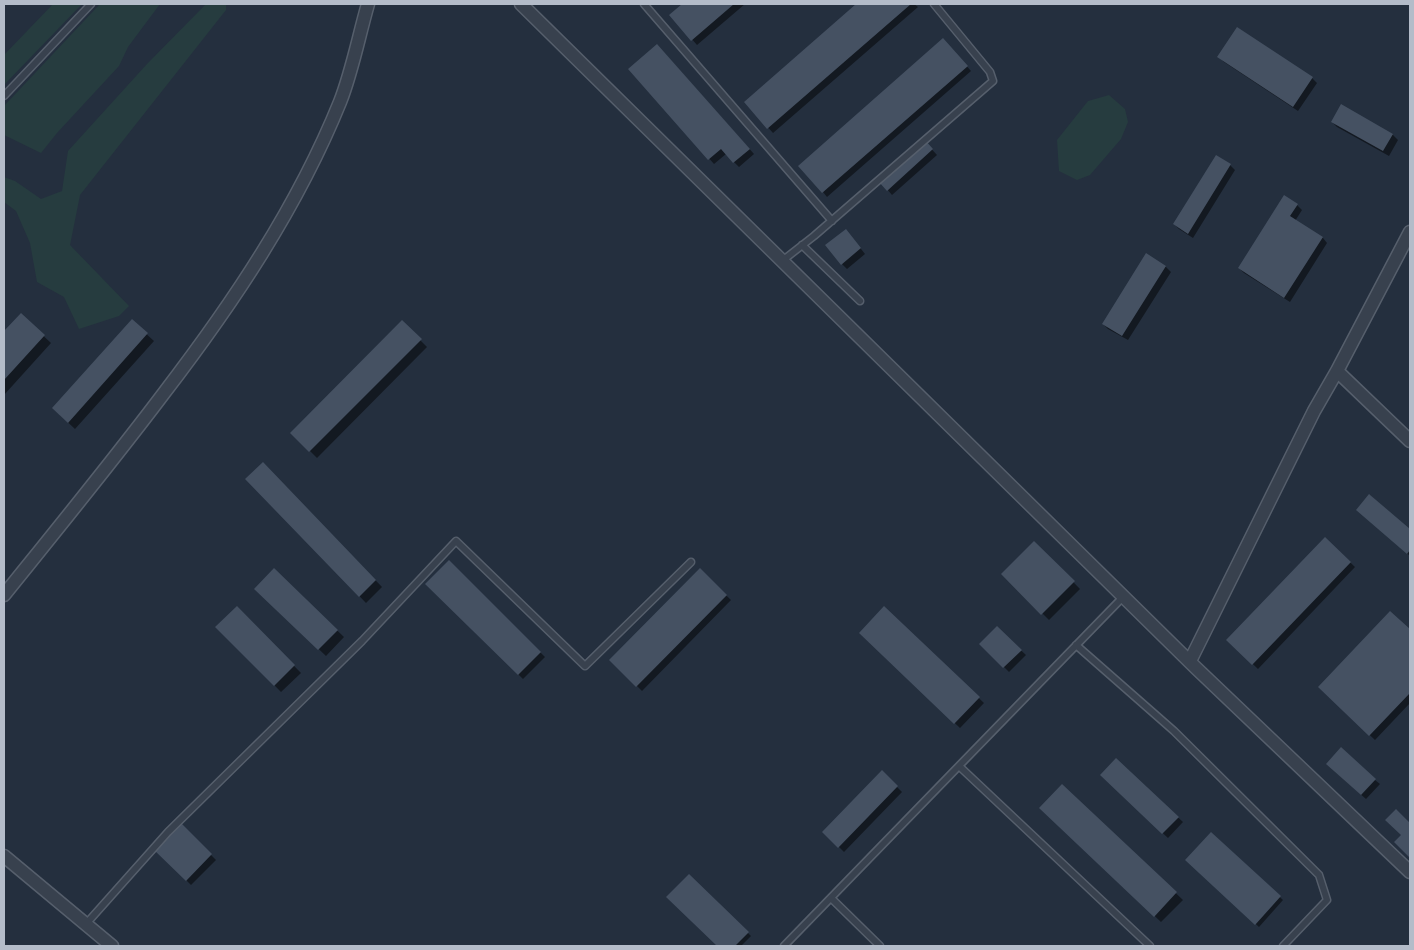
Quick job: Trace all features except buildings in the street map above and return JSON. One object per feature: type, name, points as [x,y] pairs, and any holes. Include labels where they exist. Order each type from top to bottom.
[{"type":"street","points":[[4,595],[122,449],[201,344],[265,250],[306,176],[340,101],[368,4]]},
{"type":"street","points":[[521,4],[1190,662],[1410,872]]},
{"type":"street","points":[[1190,662],[1314,411],[1410,232]]},
{"type":"street","points":[[1337,371],[1410,441]]},
{"type":"street","points":[[4,856],[112,946]]},
{"type":"lane","points":[[4,96],[91,4]]},
{"type":"lane","points":[[644,4],[832,221]]},
{"type":"lane","points":[[782,261],[832,221],[993,81],[990,72],[934,4]]},
{"type":"lane","points":[[802,245],[860,301]]},
{"type":"lane","points":[[86,924],[168,832],[362,640],[456,541],[585,666],[691,562]]},
{"type":"lane","points":[[784,946],[1124,596]]},
{"type":"lane","points":[[1076,646],[1174,731],[1319,875],[1327,900],[1283,946]]},
{"type":"lane","points":[[959,766],[1150,946]]},
{"type":"lane","points":[[831,898],[880,946]]},
{"type":"green space","points":[[53,4],[82,4],[4,85],[4,55]]},
{"type":"green space","points":[[100,4],[160,4],[128,47],[119,66],[41,153],[4,135],[4,106]]},
{"type":"green space","points":[[206,4],[226,4],[226,10],[80,195],[70,245],[129,306],[119,316],[79,329],[64,297],[37,282],[30,243],[16,211],[4,202],[4,177],[15,181],[41,199],[62,191],[68,151],[147,64]]},
{"type":"green space","points":[[1109,95],[1125,109],[1128,122],[1121,139],[1090,175],[1077,180],[1059,171],[1057,140],[1088,101]]}]
